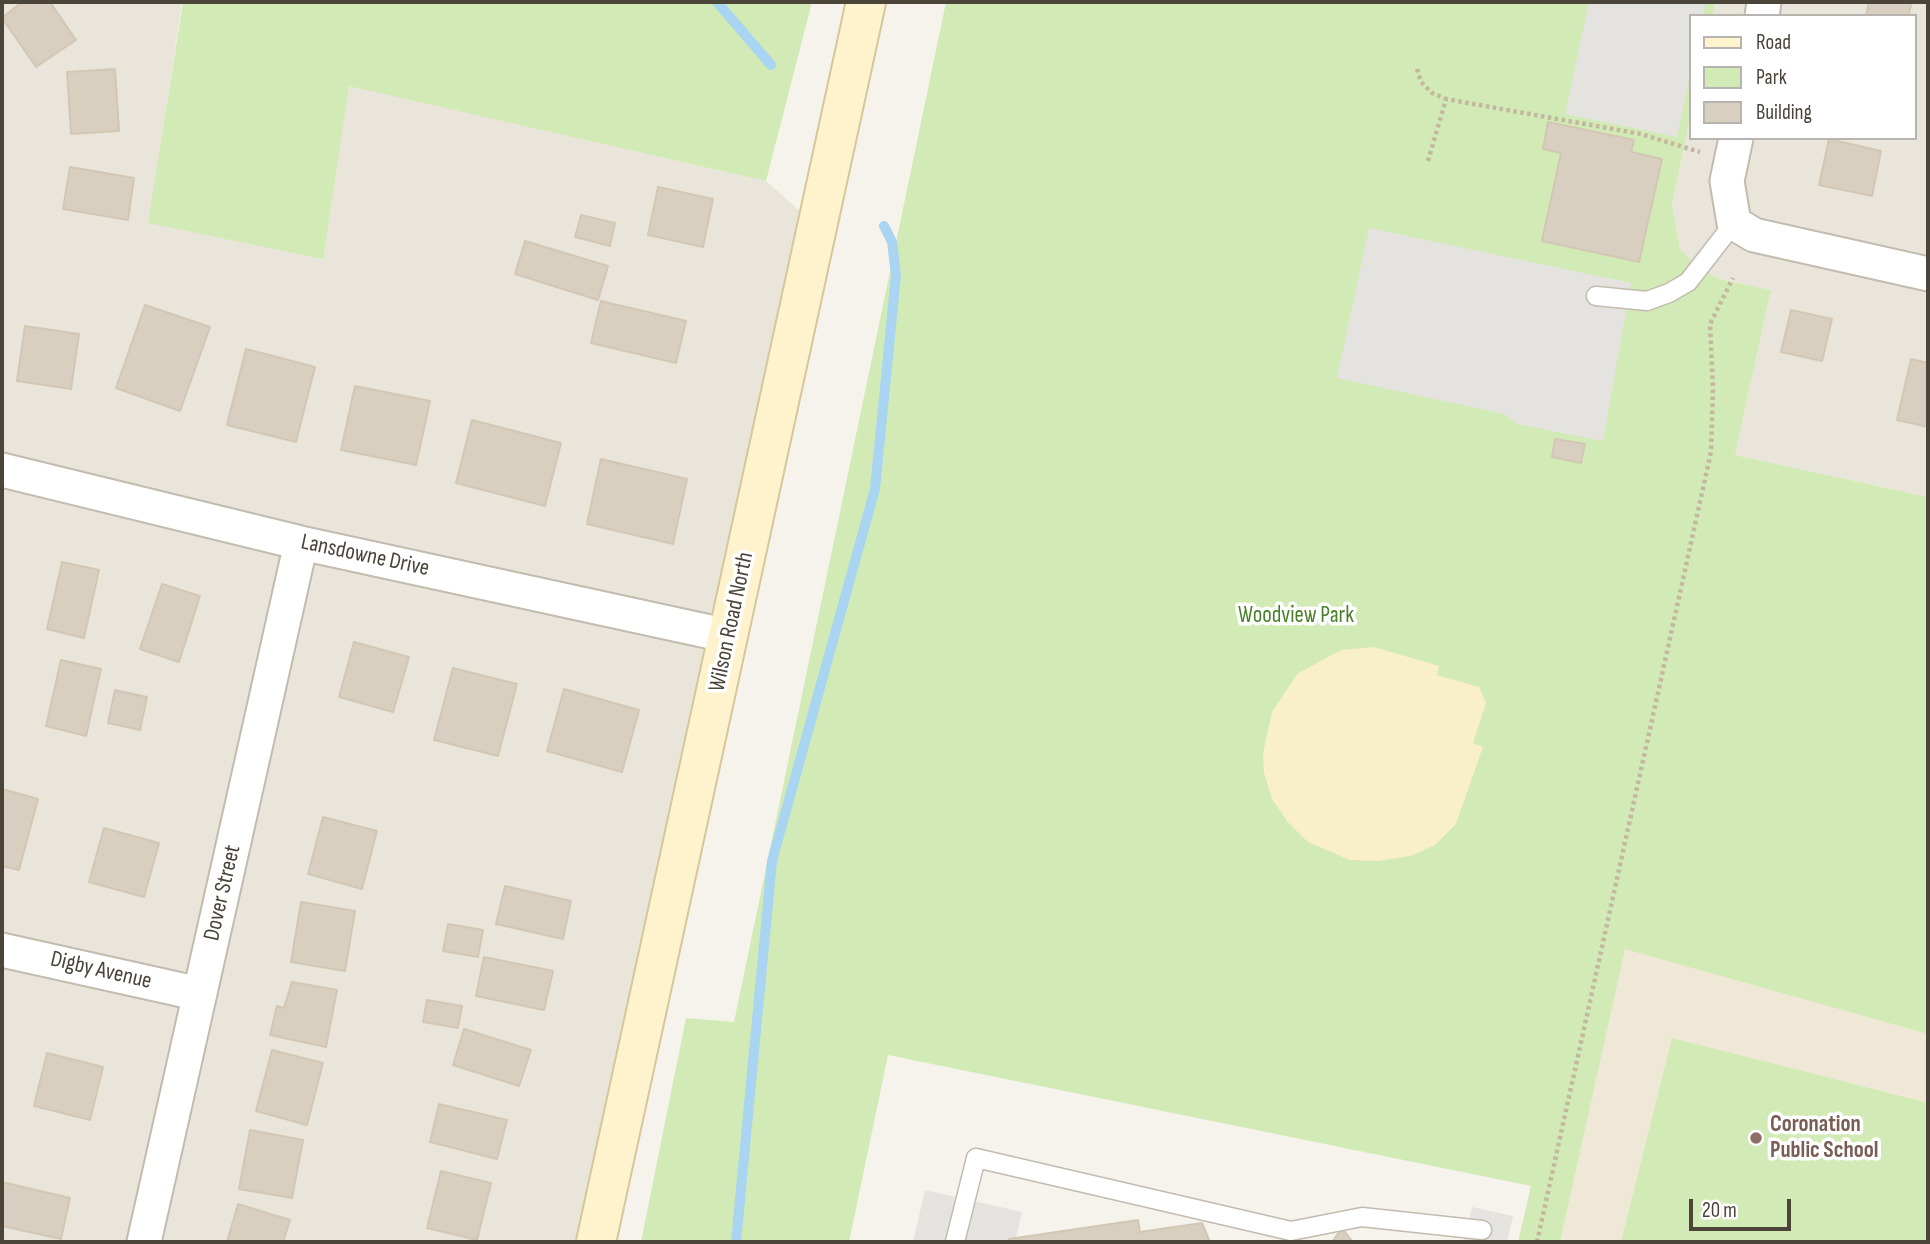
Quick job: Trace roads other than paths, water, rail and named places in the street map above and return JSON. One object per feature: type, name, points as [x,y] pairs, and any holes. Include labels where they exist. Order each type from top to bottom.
[{"type":"main road","name":"Wilson Road North","points":[[596,1242],[866,2]]},
{"type":"street","points":[[1736,140],[1727,181],[1734,223],[1754,235],[1928,274]]},
{"type":"street","name":"Lansdowne Drive","points":[[2,470],[302,542],[729,636]]},
{"type":"street","name":"Dover Street","points":[[144,1242],[302,542]]},
{"type":"street","name":"Digby Avenue","points":[[2,950],[200,994]]},
{"type":"lane","points":[[1596,296],[1647,301],[1669,293],[1688,282],[1734,223]]},
{"type":"lane","points":[[955,1242],[976,1158],[1291,1231],[1362,1217],[1482,1230]]},
{"type":"waterway","points":[[717,2],[771,65]]},
{"type":"waterway","points":[[736,1242],[772,861],[875,489],[896,275],[892,242],[884,226]]},
{"type":"place","name":"Coronation Public School","points":[[1756,1138]]},
{"type":"park label","name":"Woodview Park","points":[[1296,616]]}]
